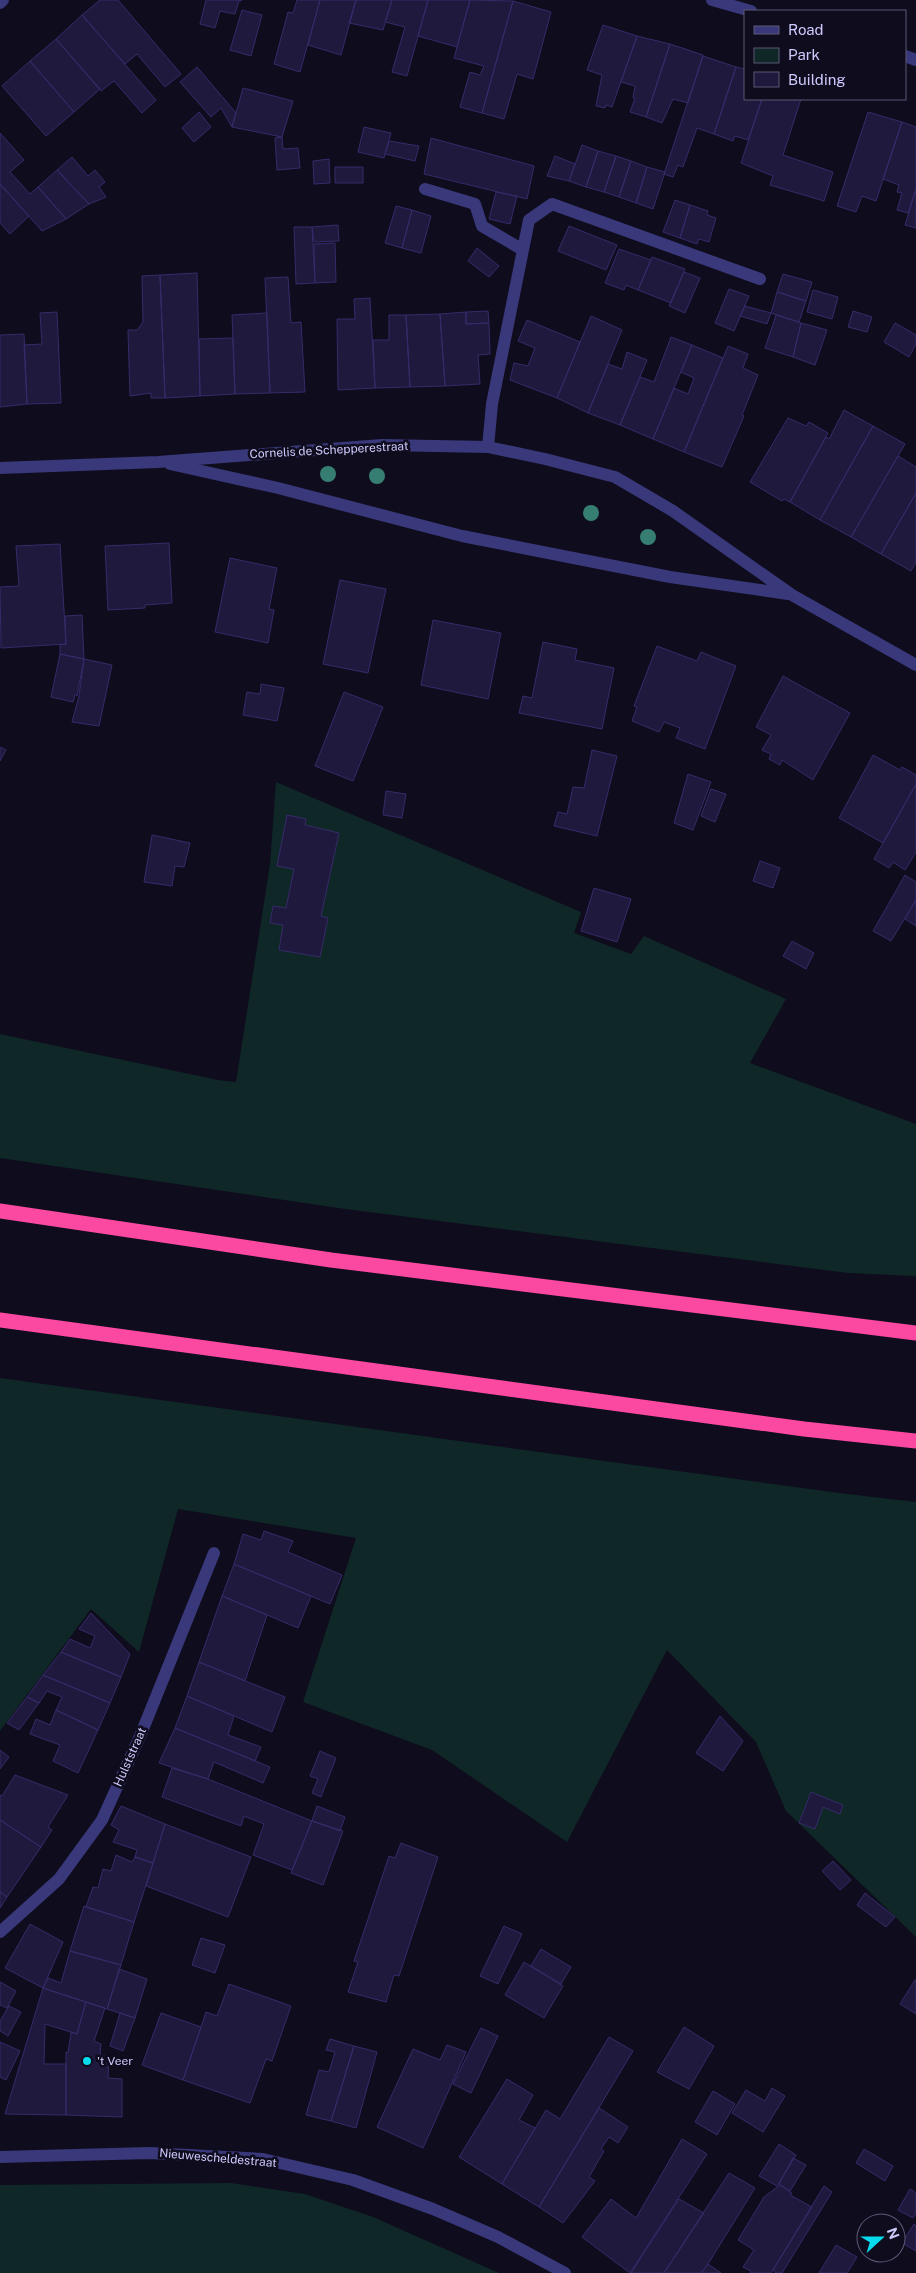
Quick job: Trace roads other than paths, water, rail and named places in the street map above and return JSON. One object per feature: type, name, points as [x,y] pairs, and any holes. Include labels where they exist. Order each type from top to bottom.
[{"type":"highway","points":[[0,1211],[331,1260],[916,1333]]},
{"type":"highway","points":[[0,1320],[795,1428],[916,1440]]},
{"type":"street","points":[[0,3],[3,0]]},
{"type":"street","points":[[712,0],[747,10]]},
{"type":"street","points":[[426,189],[474,204],[482,226],[523,250]]},
{"type":"street","points":[[488,447],[492,404],[529,220],[552,204],[760,280]]},
{"type":"street","name":"Cornelis de Schepperestraat","points":[[0,468],[158,462],[382,445],[488,447],[615,477],[674,511],[792,595],[916,665]]},
{"type":"street","name":"Cornelis de Schepperestraat","points":[[158,462],[278,488],[462,536],[670,577],[792,595]]},
{"type":"street","name":"Hulststraat","points":[[0,1932],[59,1879],[102,1820],[141,1734],[214,1553]]},
{"type":"street","name":"Nieuwescheldestraat","points":[[0,2157],[150,2152],[263,2160],[353,2180],[498,2237],[565,2273]]},
{"type":"place","name":"'t Veer","points":[[87,2061]]}]
